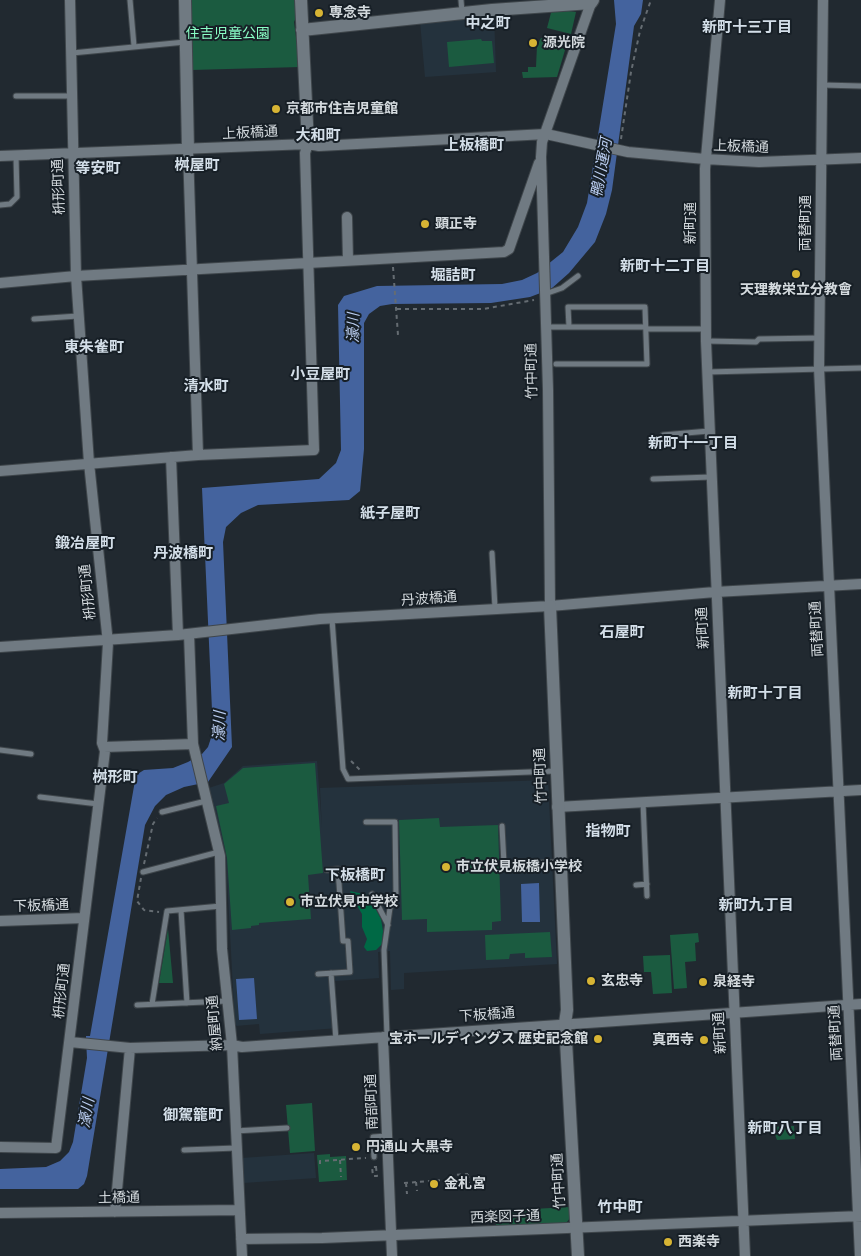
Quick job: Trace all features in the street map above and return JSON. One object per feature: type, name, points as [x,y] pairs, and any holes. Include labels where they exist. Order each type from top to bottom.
[{"type":"street","name":"枡形町通","points":[[0,1147],[56,1148],[104,747],[108,640],[88,463],[76,276],[70,0]]},
{"type":"street","points":[[185,0],[198,455]]},
{"type":"street","points":[[0,471],[198,455],[314,450],[305,153],[308,144],[301,0]]},
{"type":"street","name":"新町通","points":[[720,0],[705,159],[706,372],[744,1256]]},
{"type":"street","name":"両替町通","points":[[823,0],[819,368],[848,1005],[860,1216],[860,1256]]},
{"type":"street","points":[[0,284],[76,276],[192,271],[308,262],[504,252],[509,249],[541,157],[546,134],[592,2],[462,13],[302,30]]},
{"type":"street","name":"上板橋通","points":[[0,156],[308,144],[319,146],[546,134],[620,150],[705,159],[820,161],[861,158]]},
{"type":"street","name":"竹中町通","points":[[541,157],[546,294],[550,606],[567,1010],[565,1023],[578,1256]]},
{"type":"street","points":[[347,217],[348,260]]},
{"type":"street","points":[[171,457],[178,635]]},
{"type":"street","name":"丹波橋通","points":[[0,647],[178,635],[332,618],[550,606],[715,592],[861,584]]},
{"type":"street","points":[[104,747],[193,748],[189,634]]},
{"type":"street","name":"納屋町通","points":[[193,748],[219,852],[221,906],[232,1045],[242,1256]]},
{"type":"street","points":[[557,807],[861,790]]},
{"type":"street","name":"下板橋通","points":[[0,921],[84,918]]},
{"type":"street","name":"下板橋通","points":[[70,1042],[130,1048],[242,1046],[733,1011],[861,1004]]},
{"type":"street","name":"南部町通","points":[[385,1036],[386,1136],[392,1256]]},
{"type":"street","points":[[115,1212],[130,1048]]},
{"type":"street","name":"土橋通","points":[[0,1213],[239,1210]]},
{"type":"street","name":"西楽図子通","points":[[241,1239],[860,1216]]},
{"type":"lane","points":[[130,0],[134,46]]},
{"type":"lane","points":[[461,0],[462,13]]},
{"type":"lane","points":[[72,52],[186,42]]},
{"type":"lane","points":[[821,85],[861,86]]},
{"type":"lane","points":[[16,96],[72,96]]},
{"type":"lane","points":[[0,205],[10,204],[17,197],[16,156]]},
{"type":"lane","points":[[546,294],[562,288],[578,276]]},
{"type":"lane","points":[[556,364],[647,364],[645,307],[568,307],[569,327]]},
{"type":"lane","points":[[34,319],[79,316]]},
{"type":"lane","points":[[546,328],[706,330]]},
{"type":"lane","points":[[706,341],[756,342],[759,339],[819,338]]},
{"type":"lane","points":[[706,372],[861,368]]},
{"type":"lane","points":[[663,434],[709,431]]},
{"type":"lane","points":[[653,479],[711,477]]},
{"type":"lane","points":[[492,553],[495,608]]},
{"type":"lane","points":[[332,618],[342,769],[348,779],[556,771]]},
{"type":"lane","points":[[0,750],[31,754]]},
{"type":"lane","points":[[40,797],[98,804]]},
{"type":"lane","points":[[162,812],[206,801]]},
{"type":"lane","points":[[643,802],[647,896]]},
{"type":"lane","points":[[366,822],[395,822],[396,895],[390,908],[384,950],[385,1036]]},
{"type":"lane","points":[[502,826],[504,864],[560,862]]},
{"type":"lane","points":[[143,872],[219,852]]},
{"type":"lane","points":[[318,974],[350,972],[348,941],[343,942],[338,869],[327,870]]},
{"type":"lane","points":[[636,885],[646,884]]},
{"type":"lane","points":[[372,894],[388,925]]},
{"type":"lane","points":[[152,1004],[167,911],[221,906]]},
{"type":"lane","points":[[181,910],[187,1003]]},
{"type":"lane","points":[[331,973],[336,1040]]},
{"type":"lane","points":[[137,1005],[228,1001]]},
{"type":"lane","points":[[235,1131],[286,1128]]},
{"type":"lane","points":[[374,1157],[373,1137],[386,1136]]},
{"type":"lane","points":[[184,1150],[236,1148]]},
{"type":"path","points":[[620,150],[631,72],[640,31],[651,0]]},
{"type":"path","points":[[394,280],[398,335]]},
{"type":"path","points":[[397,309],[483,309],[532,301],[546,294]]},
{"type":"path","points":[[525,764],[534,764],[549,750]]},
{"type":"path","points":[[350,761],[360,770]]},
{"type":"path","points":[[320,1164],[320,1161],[374,1157]]},
{"type":"path","points":[[340,1160],[341,1177]]},
{"type":"path","points":[[376,1167],[377,1176],[373,1176],[371,1172],[372,1167],[376,1167],[381,1167]]},
{"type":"path","points":[[468,1174],[469,1186],[451,1187],[450,1175],[468,1174]]},
{"type":"path","points":[[407,1194],[405,1183],[443,1180]]},
{"type":"path","points":[[416,1182],[417,1191]]},
{"type":"shaded area","points":[[494,15],[496,72],[425,77],[420,21]]},
{"type":"shaded area","points":[[317,761],[322,829],[320,788],[548,780],[557,964],[404,973],[404,989],[391,990],[390,951],[378,952],[379,978],[335,981],[338,1028],[260,1034],[259,1024],[235,1026],[226,858],[209,788],[224,783],[243,766]]},
{"type":"shaded area","points":[[314,1153],[316,1178],[243,1183],[242,1158]]},
{"type":"green space","name":"住吉児童公園","points":[[189,0],[296,0],[297,15],[294,22],[300,67],[191,70]]},
{"type":"green space","points":[[552,9],[576,12],[571,34],[547,28]]},
{"type":"green space","points":[[541,38],[563,45],[562,48],[565,50],[557,77],[523,78],[522,72],[528,72],[528,67],[536,67],[537,46]]},
{"type":"green space","points":[[481,39],[482,41],[492,41],[494,63],[449,67],[447,42]]},
{"type":"green space","points":[[315,763],[323,873],[308,875],[311,919],[259,923],[259,925],[251,926],[251,928],[232,930],[227,858],[216,806],[229,803],[224,784],[243,768]]},
{"type":"green space","points":[[439,818],[440,827],[498,825],[501,921],[492,922],[492,930],[427,932],[427,919],[402,920],[399,820]]},
{"type":"green space","points":[[350,891],[368,895],[381,919],[383,931],[382,944],[376,950],[367,951],[364,947],[367,939],[362,927],[362,914]]},
{"type":"green space","points":[[168,929],[173,983],[159,983]]},
{"type":"green space","points":[[550,932],[552,957],[525,958],[525,953],[510,954],[509,959],[486,960],[485,935]]},
{"type":"green space","points":[[698,933],[699,942],[695,943],[696,961],[685,962],[687,988],[674,989],[670,935]]},
{"type":"green space","points":[[670,955],[672,993],[653,994],[651,972],[644,972],[643,956]]},
{"type":"green space","points":[[312,1103],[315,1151],[290,1153],[286,1105]]},
{"type":"green space","points":[[794,1126],[795,1139],[777,1140],[772,1127]]},
{"type":"green space","points":[[330,1154],[330,1157],[346,1156],[347,1180],[319,1182],[317,1155]]},
{"type":"green space","points":[[570,1207],[571,1217],[566,1223],[496,1226],[495,1211]]},
{"type":"water","points":[[614,0],[643,0],[641,14],[634,26],[612,190],[606,214],[595,242],[569,273],[551,289],[530,297],[491,303],[392,304],[380,306],[369,314],[364,323],[364,449],[360,491],[349,500],[258,505],[241,513],[226,527],[223,542],[232,747],[208,782],[184,787],[166,795],[155,806],[145,825],[87,1176],[84,1184],[78,1189],[0,1189],[0,1169],[46,1167],[60,1161],[69,1152],[73,1142],[87,1058],[86,1036],[90,1036],[136,775],[144,770],[173,768],[188,762],[202,754],[208,747],[213,732],[202,488],[319,479],[336,463],[341,450],[338,305],[344,296],[377,286],[502,284],[522,280],[537,273],[563,252],[578,227],[587,203],[616,24]]},
{"type":"water","points":[[539,883],[540,922],[522,922],[521,884]]},
{"type":"water","points":[[254,978],[257,1019],[239,1020],[236,979]]},
{"type":"place","name":"専念寺","points":[[319,13]]},
{"type":"place","name":"源光院","points":[[533,43]]},
{"type":"place","name":"京都市住吉児童館","points":[[276,109]]},
{"type":"place","name":"顕正寺","points":[[425,224]]},
{"type":"place","name":"天理教栄立分教會","points":[[796,274]]},
{"type":"place","name":"市立伏見板橋小学校","points":[[446,867]]},
{"type":"place","name":"市立伏見中学校","points":[[290,902]]},
{"type":"place","name":"玄忠寺","points":[[591,981]]},
{"type":"place","name":"泉経寺","points":[[703,982]]},
{"type":"place","name":"宝ホールディングス 歴史記念館","points":[[598,1039]]},
{"type":"place","name":"真西寺","points":[[704,1040]]},
{"type":"place","name":"円通山 大黒寺","points":[[356,1147]]},
{"type":"place","name":"金札宮","points":[[434,1184]]},
{"type":"place","name":"西楽寺","points":[[668,1242]]},
{"type":"district","name":"中之町","points":[[488,24]]},
{"type":"district","name":"新町十三丁目","points":[[747,28]]},
{"type":"district","name":"大和町","points":[[318,136]]},
{"type":"district","name":"上板橋町","points":[[474,146]]},
{"type":"district","name":"桝屋町","points":[[197,166]]},
{"type":"district","name":"等安町","points":[[98,169]]},
{"type":"district","name":"新町十二丁目","points":[[665,267]]},
{"type":"district","name":"堀詰町","points":[[453,276]]},
{"type":"district","name":"東朱雀町","points":[[94,348]]},
{"type":"district","name":"小豆屋町","points":[[320,375]]},
{"type":"district","name":"清水町","points":[[206,387]]},
{"type":"district","name":"新町十一丁目","points":[[693,444]]},
{"type":"district","name":"紙子屋町","points":[[390,514]]},
{"type":"district","name":"鍛冶屋町","points":[[85,544]]},
{"type":"district","name":"丹波橋町","points":[[183,554]]},
{"type":"district","name":"石屋町","points":[[622,633]]},
{"type":"district","name":"新町十丁目","points":[[765,694]]},
{"type":"district","name":"桝形町","points":[[115,778]]},
{"type":"district","name":"指物町","points":[[608,832]]},
{"type":"district","name":"下板橋町","points":[[355,876]]},
{"type":"district","name":"新町九丁目","points":[[756,906]]},
{"type":"district","name":"御駕籠町","points":[[193,1116]]},
{"type":"district","name":"新町八丁目","points":[[785,1129]]},
{"type":"district","name":"竹中町","points":[[620,1208]]},
{"type":"water label","name":"鴨川運河","points":[[602,168]]},
{"type":"water label","name":"濠川","points":[[354,328]]},
{"type":"water label","name":"濠川","points":[[220,726]]},
{"type":"water label","name":"濠川","points":[[87,1113]]}]
